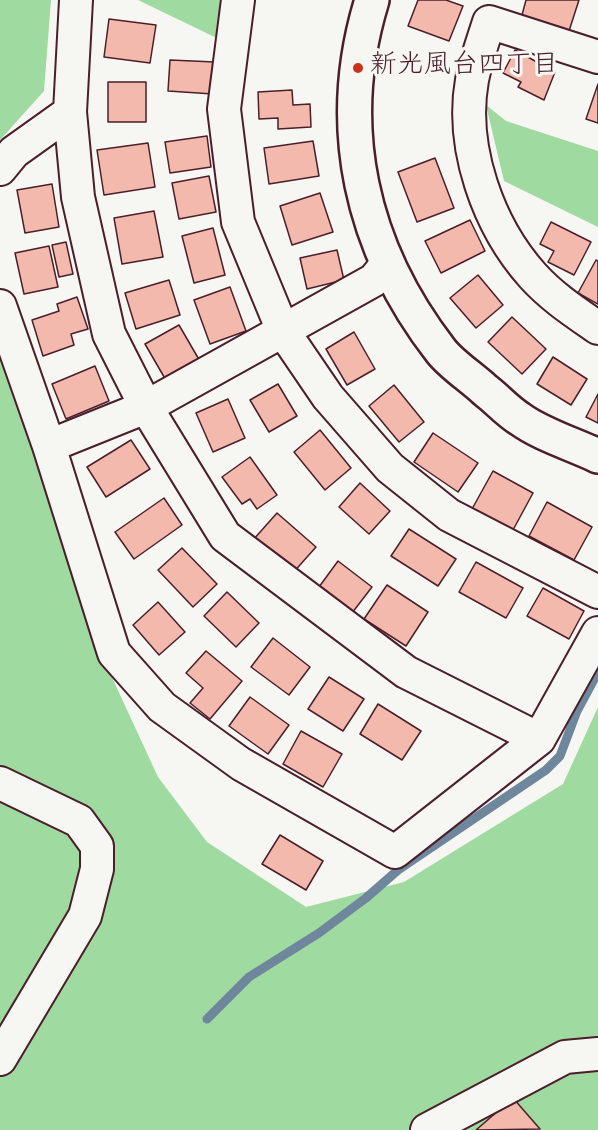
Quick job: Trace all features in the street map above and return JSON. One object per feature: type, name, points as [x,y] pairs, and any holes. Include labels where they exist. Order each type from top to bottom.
[{"type":"street","points":[[76,0],[70,112],[78,196],[109,334],[146,407],[225,536],[405,672],[539,739]]},
{"type":"street","points":[[238,0],[224,109],[238,222],[283,331],[328,397],[390,468],[449,515],[598,592]]},
{"type":"street","points":[[372,0],[358,68],[355,118],[358,168],[367,208],[386,265],[442,352],[520,420],[598,456]]},
{"type":"street","points":[[598,57],[489,22],[472,80],[470,114],[473,153],[487,199],[511,245],[533,275],[560,302],[598,328]]},
{"type":"street","points":[[0,169],[14,152],[70,112]]},
{"type":"street","points":[[49,446],[146,407],[374,280],[386,265]]},
{"type":"street","points":[[0,306],[49,446],[114,653],[162,707],[241,764],[395,852],[539,739],[598,633]]},
{"type":"street","points":[[0,783],[79,820],[98,846],[97,869],[85,916],[0,1059]]},
{"type":"street","points":[[427,1130],[565,1057],[598,1054]]},
{"type":"green space","points":[[0,0],[51,0],[44,91],[0,140]]},
{"type":"green space","points":[[138,0],[234,0],[227,43]]},
{"type":"green space","points":[[486,105],[506,121],[598,151],[598,227],[504,181]]},
{"type":"green space","points":[[0,350],[103,658],[158,777],[207,842],[306,907],[404,882],[563,784],[598,707],[598,1130],[0,1130]]},
{"type":"building","points":[[418,0],[446,0],[463,6],[449,41],[408,26]]},
{"type":"building","points":[[526,0],[579,0],[569,31],[522,15]]},
{"type":"building","points":[[109,19],[156,25],[150,63],[104,57]]},
{"type":"building","points":[[515,50],[555,72],[544,100],[518,87],[521,82],[503,73]]},
{"type":"building","points":[[170,60],[215,62],[213,94],[168,91]]},
{"type":"building","points":[[108,82],[146,82],[146,122],[108,122]]},
{"type":"building","points":[[598,84],[598,123],[586,119]]},
{"type":"building","points":[[292,90],[293,105],[310,104],[311,127],[278,129],[278,118],[259,119],[258,92]]},
{"type":"building","points":[[207,136],[211,167],[170,173],[165,142]]},
{"type":"building","points":[[313,141],[319,176],[269,184],[264,148]]},
{"type":"building","points":[[148,143],[155,187],[104,195],[97,150]]},
{"type":"building","points":[[435,158],[454,208],[417,222],[398,172]]},
{"type":"building","points":[[209,176],[216,212],[179,219],[172,183]]},
{"type":"building","points":[[52,184],[59,227],[25,233],[17,190]]},
{"type":"building","points":[[320,193],[333,232],[292,245],[280,206]]},
{"type":"building","points":[[154,211],[163,257],[122,264],[114,218]]},
{"type":"building","points":[[470,220],[485,251],[441,273],[425,241]]},
{"type":"building","points":[[551,222],[591,242],[574,275],[548,262],[554,251],[540,244]]},
{"type":"building","points":[[213,228],[225,275],[194,283],[182,236]]},
{"type":"building","points":[[66,242],[73,274],[59,277],[52,245]]},
{"type":"building","points":[[49,246],[58,287],[24,294],[15,253]]},
{"type":"building","points":[[337,250],[344,280],[307,289],[300,258]]},
{"type":"building","points":[[596,260],[598,261],[598,304],[578,293]]},
{"type":"building","points":[[478,275],[503,305],[476,328],[450,298]]},
{"type":"building","points":[[169,280],[180,315],[136,329],[125,293]]},
{"type":"building","points":[[230,287],[246,331],[210,344],[194,300]]},
{"type":"building","points":[[77,297],[88,329],[71,334],[74,345],[43,356],[32,320],[59,311],[57,304]]},
{"type":"building","points":[[512,317],[546,349],[522,374],[488,342]]},
{"type":"building","points":[[179,325],[201,363],[167,382],[145,344]]},
{"type":"building","points":[[354,332],[375,369],[347,385],[326,349]]},
{"type":"building","points":[[553,357],[587,379],[571,405],[537,384]]},
{"type":"building","points":[[95,366],[109,401],[66,419],[52,384]]},
{"type":"building","points":[[278,384],[297,416],[269,432],[250,400]]},
{"type":"building","points":[[394,385],[424,422],[399,442],[369,406]]},
{"type":"building","points":[[598,394],[598,423],[586,417]]},
{"type":"building","points":[[228,399],[245,438],[213,452],[196,413]]},
{"type":"building","points":[[320,430],[351,468],[325,490],[294,452]]},
{"type":"building","points":[[433,433],[478,463],[458,492],[414,462]]},
{"type":"building","points":[[131,440],[150,469],[106,497],[87,467]]},
{"type":"building","points":[[250,457],[277,495],[257,509],[250,499],[242,504],[222,477]]},
{"type":"building","points":[[493,471],[533,493],[513,530],[472,509]]},
{"type":"building","points":[[360,483],[390,511],[369,534],[339,507]]},
{"type":"building","points":[[164,498],[182,525],[134,559],[115,532]]},
{"type":"building","points":[[547,502],[592,527],[574,560],[529,536]]},
{"type":"building","points":[[277,513],[316,547],[291,575],[253,540]]},
{"type":"building","points":[[409,529],[456,559],[438,586],[391,556]]},
{"type":"building","points":[[182,548],[217,584],[193,607],[158,570]]},
{"type":"building","points":[[338,561],[372,587],[352,613],[319,587]]},
{"type":"building","points":[[476,562],[523,588],[506,618],[459,592]]},
{"type":"building","points":[[387,585],[428,612],[406,646],[364,619]]},
{"type":"building","points":[[543,588],[584,611],[569,639],[527,616]]},
{"type":"building","points":[[227,592],[259,623],[236,647],[204,616]]},
{"type":"building","points":[[158,602],[185,632],[159,655],[133,625]]},
{"type":"building","points":[[273,638],[310,667],[289,695],[251,667]]},
{"type":"building","points":[[206,651],[242,681],[210,719],[190,703],[203,688],[186,673]]},
{"type":"building","points":[[329,677],[364,699],[343,731],[308,709]]},
{"type":"building","points":[[250,697],[289,725],[268,754],[229,726]]},
{"type":"building","points":[[378,704],[421,731],[402,760],[360,734]]},
{"type":"building","points":[[301,731],[342,754],[323,787],[283,764]]},
{"type":"building","points":[[280,835],[323,861],[306,890],[262,864]]},
{"type":"building","points":[[513,1098],[540,1129],[476,1130]]},
{"type":"waterway","points":[[207,1019],[249,977],[319,933],[366,898],[398,870],[546,770],[560,756],[577,711],[598,672]]},
{"type":"place","name":"新光風台四丁目","points":[[358,68]]}]
